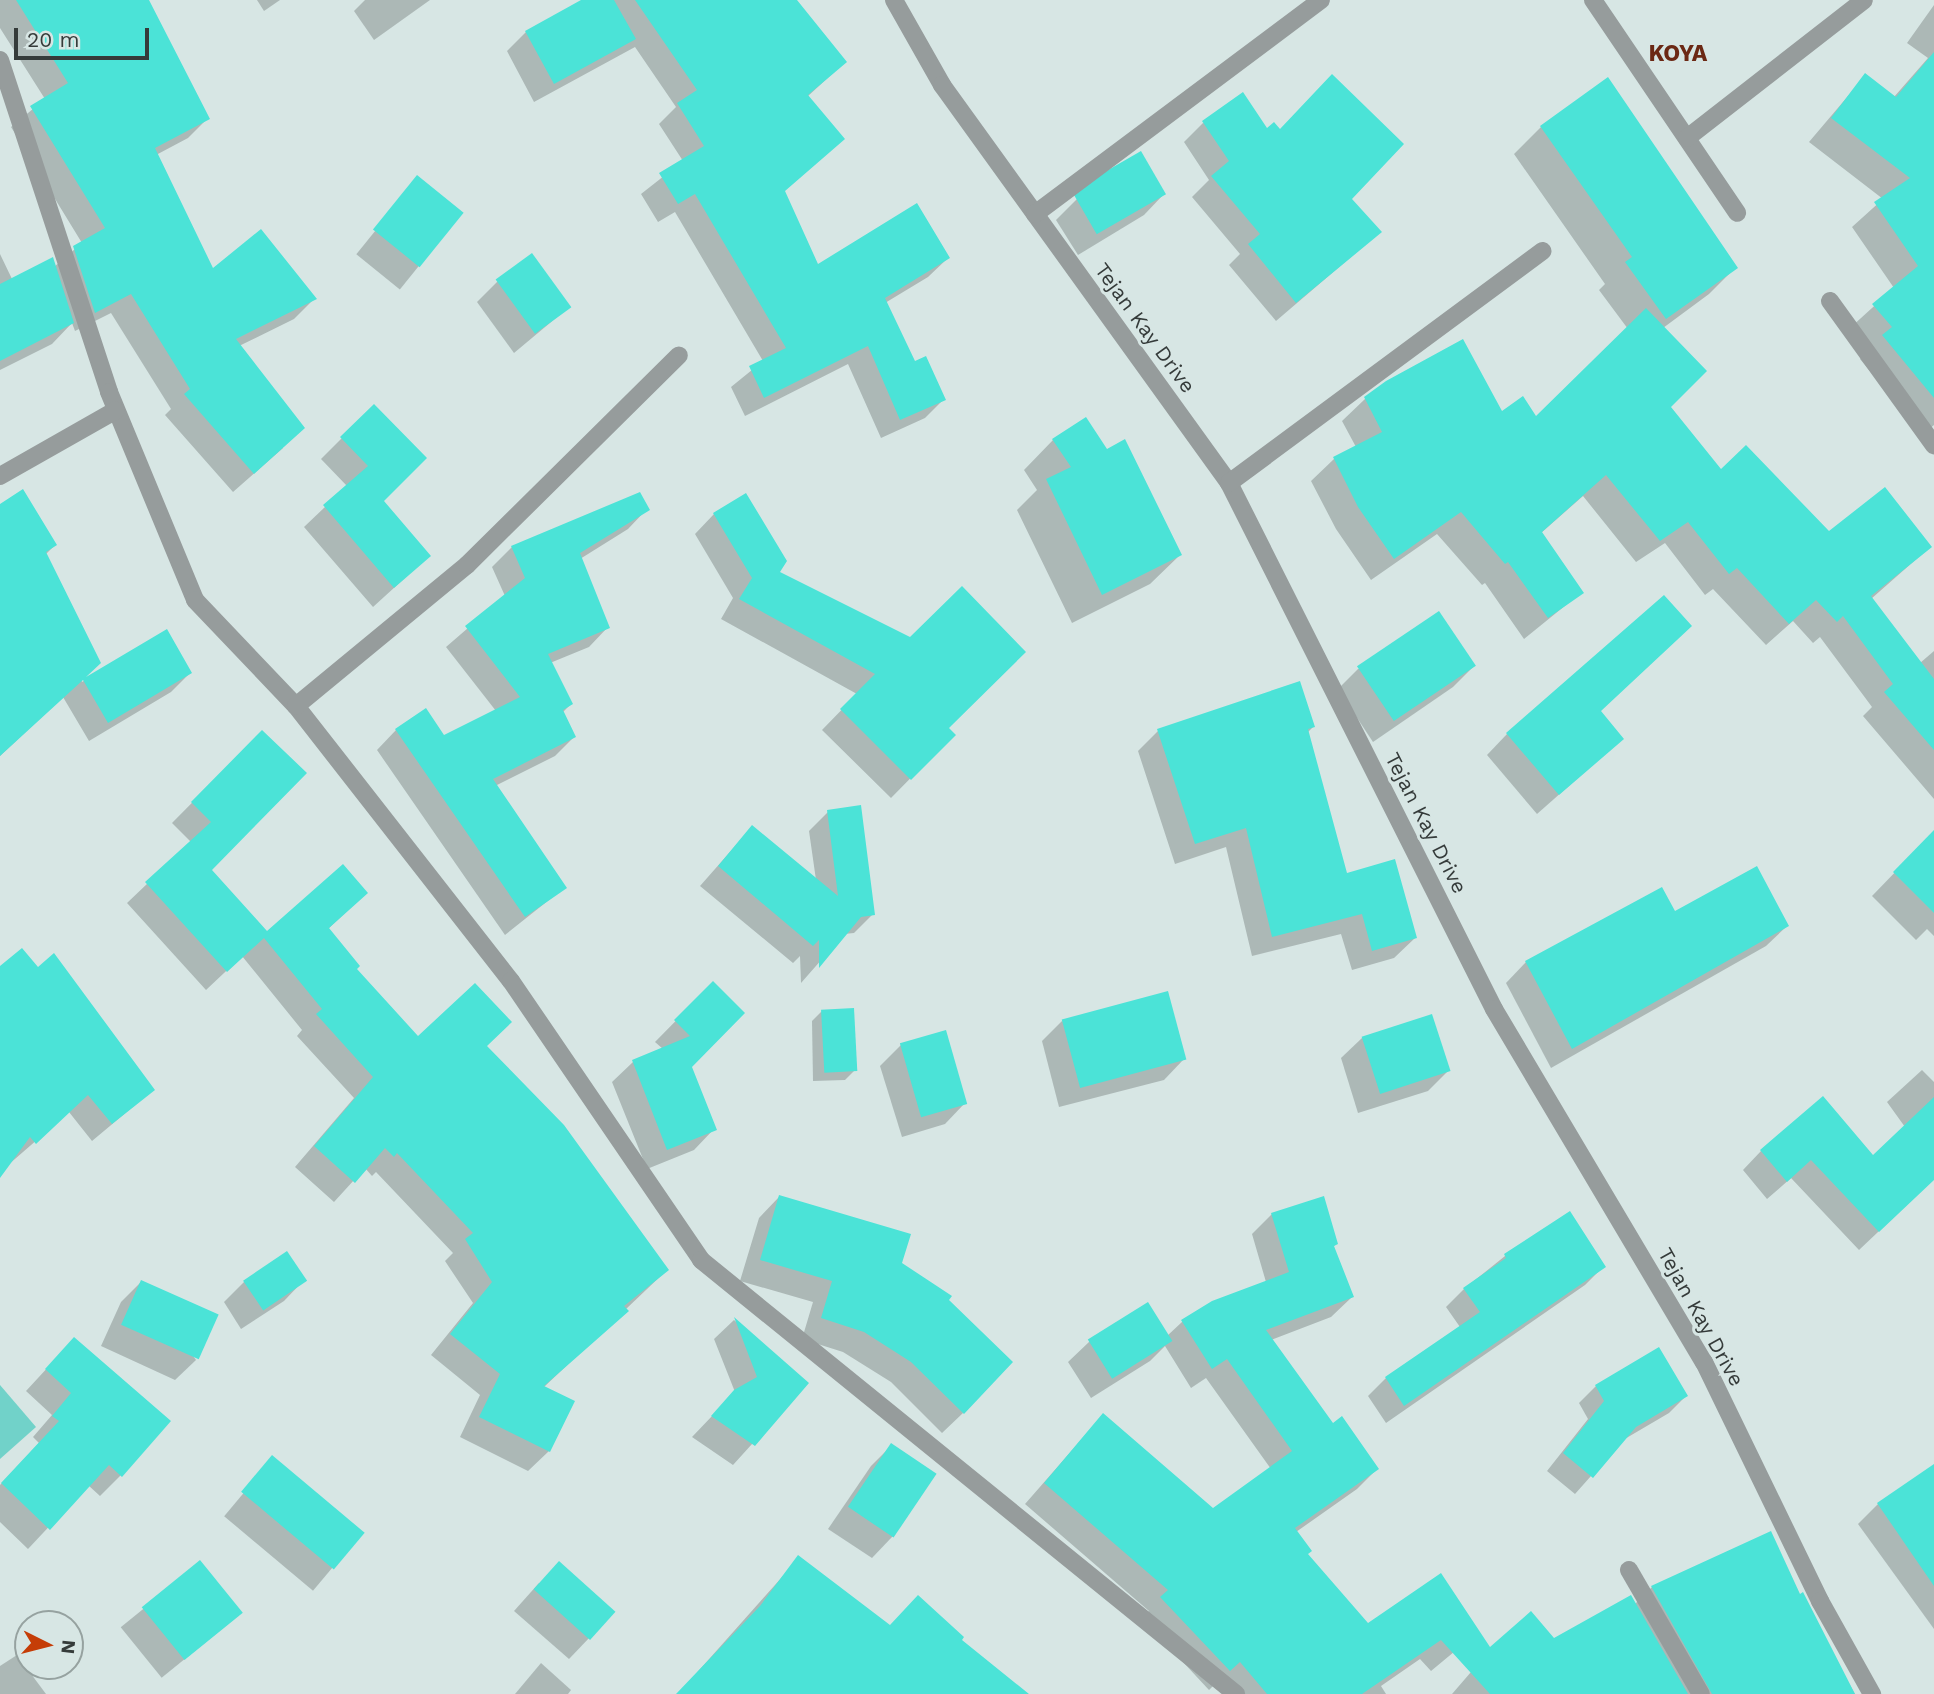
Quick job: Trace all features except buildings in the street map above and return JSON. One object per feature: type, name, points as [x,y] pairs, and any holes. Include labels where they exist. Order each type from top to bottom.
[{"type":"street","name":"Tejan Kay Drive","points":[[894,0],[942,85],[1229,483],[1494,1009],[1704,1362],[1820,1601],[1872,1694]]},
{"type":"street","points":[[1035,214],[1321,0]]},
{"type":"street","points":[[1593,0],[1737,214]]},
{"type":"street","points":[[1687,138],[1864,0]]},
{"type":"street","points":[[0,60],[116,410],[195,600],[296,706],[511,981],[701,1260],[1236,1694]]},
{"type":"street","points":[[1229,483],[1542,251]]},
{"type":"street","points":[[1830,301],[1934,445]]},
{"type":"street","points":[[296,706],[467,565],[679,355]]},
{"type":"street","points":[[0,476],[116,410]]},
{"type":"street","points":[[1629,1570],[1701,1694]]},
{"type":"shaded area","points":[[0,1385],[36,1427],[0,1459]]},
{"type":"district","name":"KOYA","points":[[1678,54]]}]
